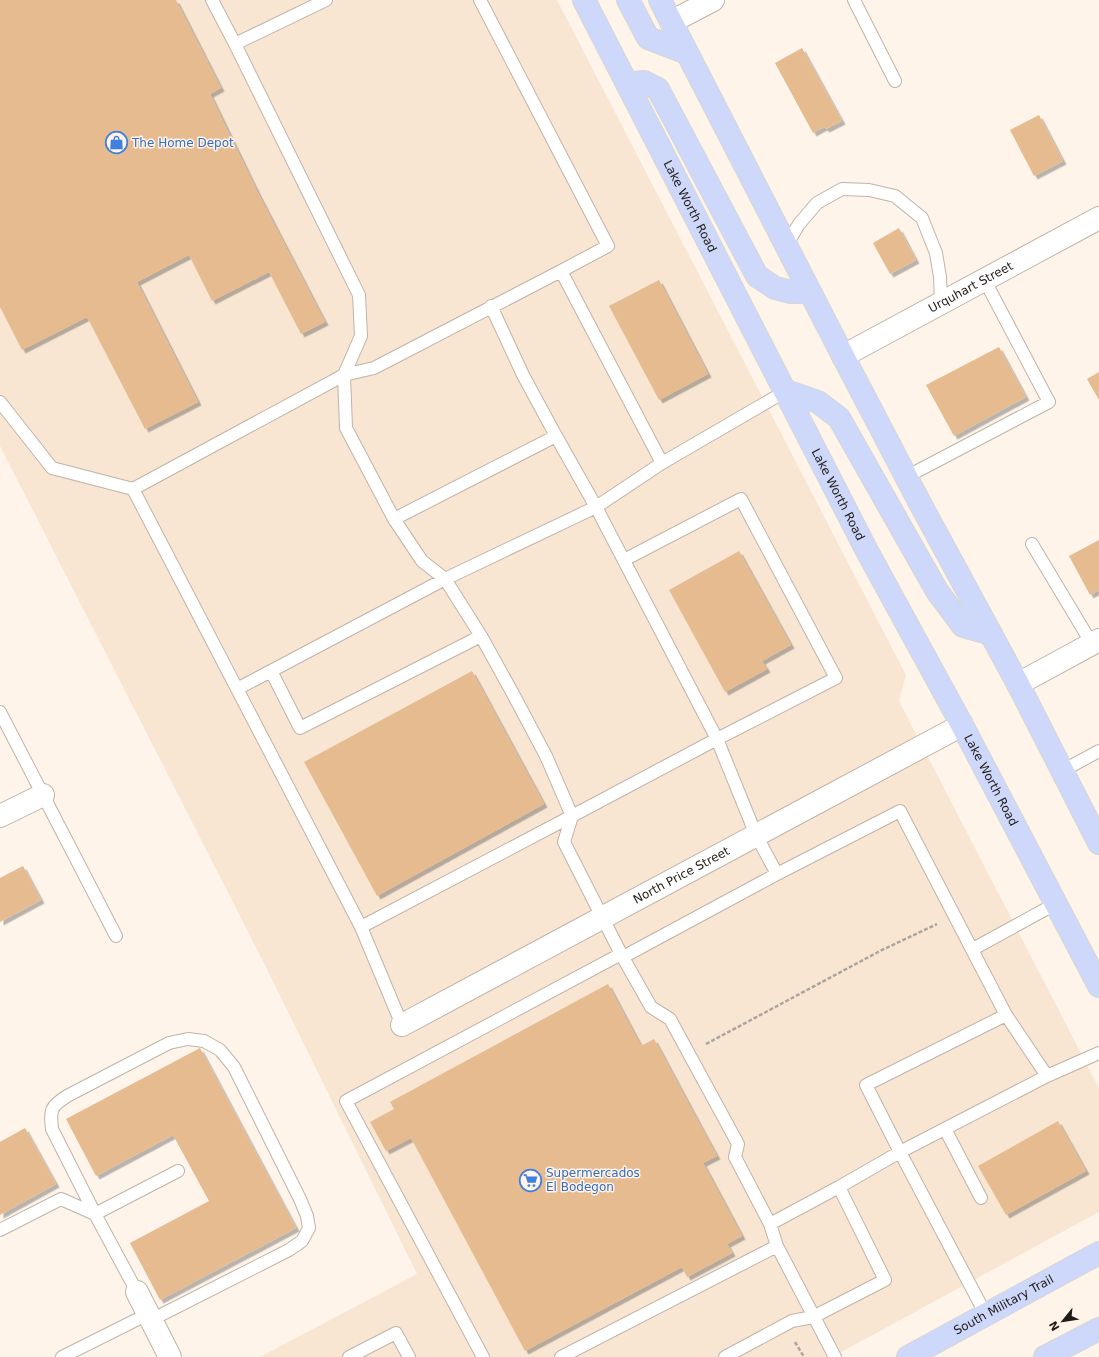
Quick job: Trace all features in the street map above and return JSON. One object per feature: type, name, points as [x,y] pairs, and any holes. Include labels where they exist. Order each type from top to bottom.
[{"type":"main road","name":"Lake Worth Road","points":[[584,0],[867,551],[962,725],[1099,986]]},
{"type":"main road","points":[[628,0],[648,38],[687,53]]},
{"type":"main road","points":[[660,0],[842,356],[1018,684],[1099,843]]},
{"type":"main road","points":[[628,84],[644,82],[658,89],[757,276],[775,288],[791,292],[810,292]]},
{"type":"main road","points":[[786,391],[818,402],[839,418],[937,590],[963,626],[991,634]]},
{"type":"main road","name":"South Military Trail","points":[[908,1357],[1099,1253]]},
{"type":"main road","points":[[1045,1357],[1099,1329]]},
{"type":"street","points":[[671,22],[713,0]]},
{"type":"street","name":"Urquhart Street","points":[[842,356],[1099,218]]},
{"type":"street","points":[[1018,684],[1095,642]]},
{"type":"street","name":"North Price Street","points":[[402,1025],[962,725]]},
{"type":"street","points":[[0,816],[43,795]]},
{"type":"street","points":[[136,1292],[170,1357]]},
{"type":"lane","points":[[212,0],[359,294],[361,336],[344,375],[346,428],[394,519],[422,560],[445,580],[481,636],[546,756],[572,816],[564,842],[622,956],[651,1007],[670,1019],[738,1144],[735,1157],[770,1224],[777,1246],[835,1357]]},
{"type":"lane","points":[[234,44],[326,0]]},
{"type":"lane","points":[[0,402],[52,468],[133,489],[344,375],[374,368],[608,246],[480,0]]},
{"type":"lane","points":[[854,0],[895,81]]},
{"type":"lane","points":[[786,246],[798,224],[817,203],[842,189],[869,190],[896,196],[922,218],[936,253],[940,277],[941,302]]},
{"type":"lane","points":[[561,271],[662,463]]},
{"type":"lane","points":[[906,476],[1049,402],[984,279]]},
{"type":"lane","points":[[491,306],[523,375],[596,507],[717,739],[756,835],[777,874]]},
{"type":"lane","points":[[237,689],[445,580],[596,507],[662,463],[786,391]]},
{"type":"lane","points":[[394,519],[556,436]]},
{"type":"lane","points":[[133,489],[361,927],[402,1025]]},
{"type":"lane","points":[[361,927],[717,739],[836,678],[741,499],[624,560]]},
{"type":"lane","points":[[1032,544],[1095,642]]},
{"type":"lane","points":[[271,672],[300,728],[481,636]]},
{"type":"lane","points":[[0,712],[116,936]]},
{"type":"lane","points":[[1062,771],[1099,751]]},
{"type":"lane","points":[[483,1357],[346,1101],[777,874],[900,811],[1006,1015],[1047,1076]]},
{"type":"lane","points":[[973,949],[1056,904]]},
{"type":"lane","points":[[986,1315],[866,1085],[1006,1015]]},
{"type":"lane","points":[[62,1357],[104,1335],[149,1317],[289,1250],[302,1241],[309,1228],[307,1216],[297,1192],[234,1067],[220,1050],[204,1041],[188,1039],[169,1043],[67,1096],[55,1104],[50,1114],[52,1129],[136,1292]]},
{"type":"lane","points":[[770,1224],[900,1152],[1047,1076],[1099,1053]]},
{"type":"lane","points":[[945,1129],[981,1198]]},
{"type":"lane","points":[[95,1214],[178,1171]]},
{"type":"lane","points":[[725,1357],[792,1321],[813,1317],[885,1280],[839,1187]]},
{"type":"lane","points":[[0,1230],[61,1199],[95,1214]]},
{"type":"lane","points":[[561,1357],[777,1246]]},
{"type":"lane","points":[[348,1357],[396,1333],[409,1357]]},
{"type":"path","points":[[689,1053],[938,923],[957,920]]},
{"type":"path","points":[[795,1342],[804,1357]]},
{"type":"shaded area","points":[[0,0],[557,0],[906,675],[899,701],[1099,1088],[1099,1212],[832,1357],[260,1357],[417,1274],[264,963],[0,446]]},
{"type":"building","name":"The Home Depot","points":[[0,0],[176,0],[221,88],[210,94],[258,193],[325,322],[301,334],[269,272],[212,301],[189,255],[137,282],[198,402],[145,429],[87,317],[22,350],[0,307]]},
{"type":"building","points":[[802,48],[842,121],[826,129],[824,127],[813,133],[775,63]]},
{"type":"building","points":[[1039,115],[1063,161],[1034,176],[1010,130]]},
{"type":"building","points":[[899,228],[916,260],[890,274],[873,243]]},
{"type":"building","points":[[659,280],[708,374],[659,400],[609,306]]},
{"type":"building","points":[[999,347],[1026,397],[954,436],[926,385]]},
{"type":"building","points":[[1099,372],[1099,400],[1087,379]]},
{"type":"building","points":[[1099,540],[1099,590],[1090,595],[1069,556]]},
{"type":"building","points":[[739,551],[791,645],[762,661],[767,669],[725,692],[669,590]]},
{"type":"building","points":[[472,671],[544,804],[377,896],[304,762]]},
{"type":"building","points":[[23,866],[41,900],[0,922],[0,878]]},
{"type":"building","points":[[608,984],[641,1046],[654,1039],[717,1156],[703,1163],[742,1236],[727,1244],[732,1253],[687,1277],[682,1267],[525,1351],[411,1138],[386,1151],[370,1122],[394,1109],[390,1102]]},
{"type":"building","points":[[200,1048],[296,1228],[160,1300],[130,1243],[209,1201],[173,1135],[96,1176],[66,1119]]},
{"type":"building","points":[[1058,1121],[1086,1171],[1006,1215],[978,1166]]},
{"type":"building","points":[[25,1128],[56,1184],[0,1215],[0,1142]]},
{"type":"place","name":"The Home Depot","points":[[117,143]]},
{"type":"place","name":"Supermercados El Bodegon","points":[[530,1180]]}]
